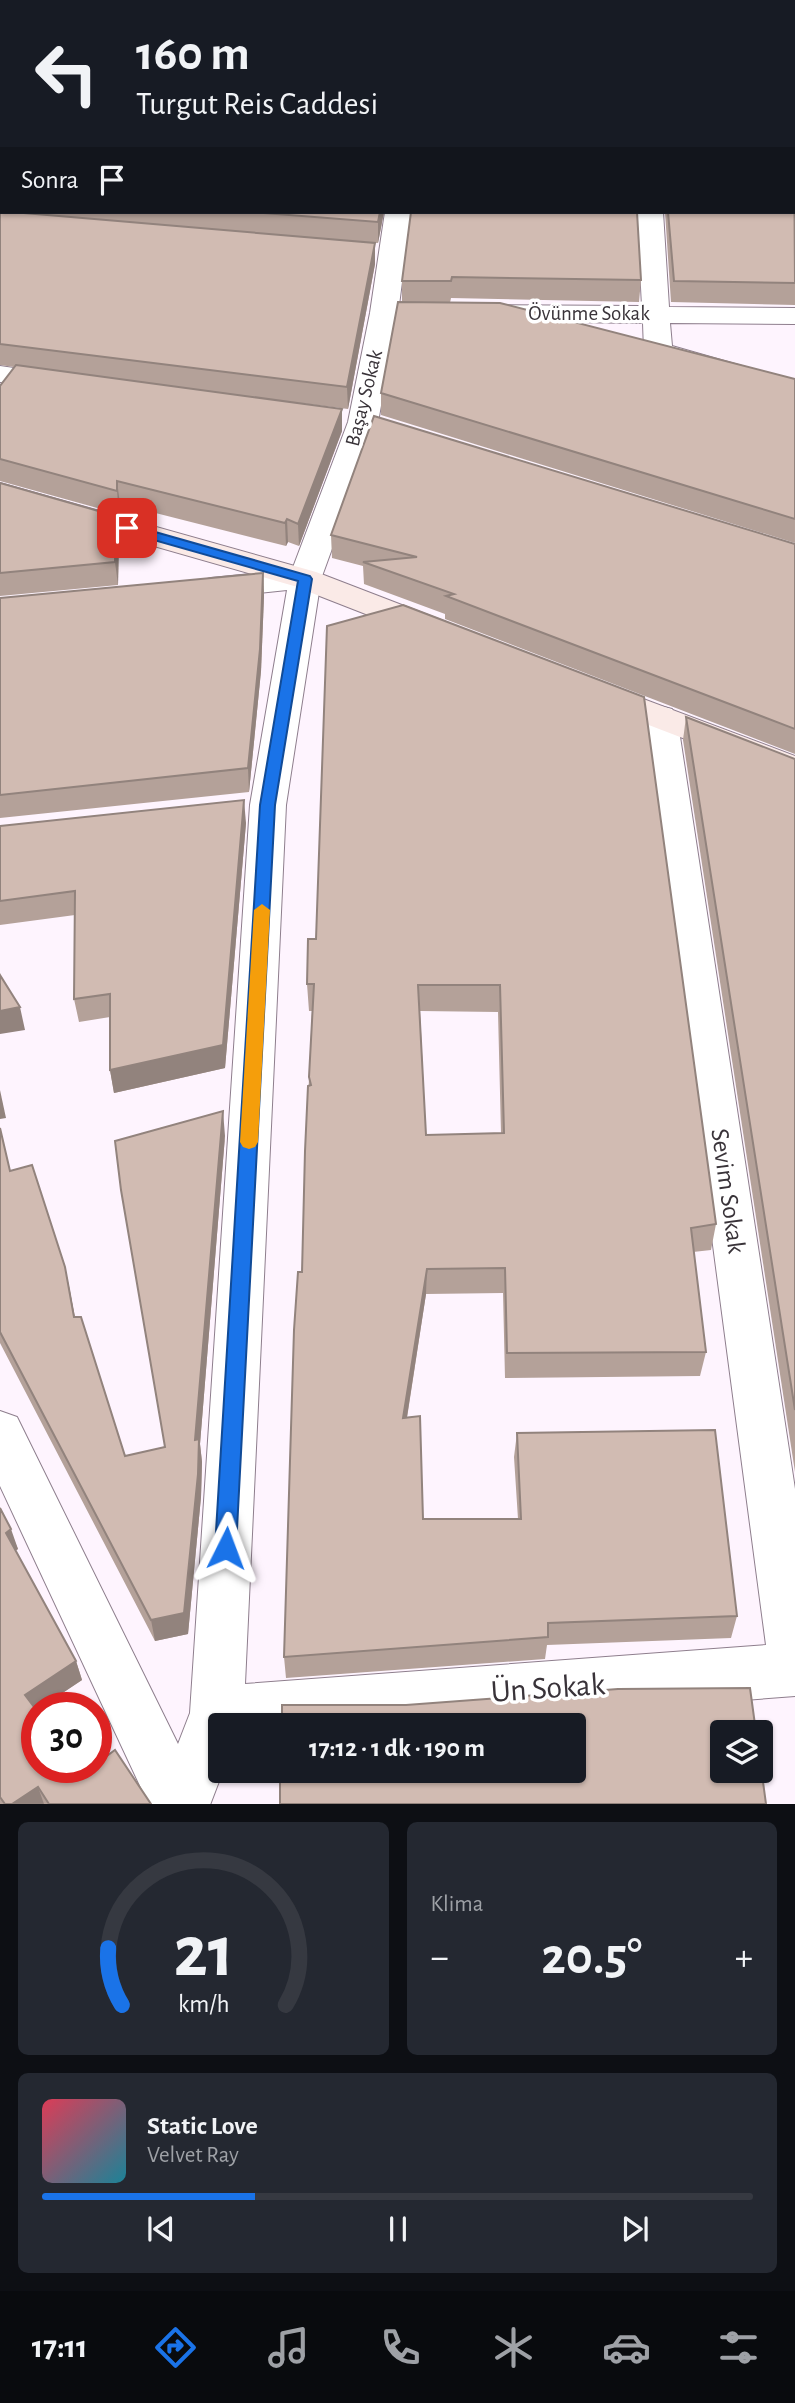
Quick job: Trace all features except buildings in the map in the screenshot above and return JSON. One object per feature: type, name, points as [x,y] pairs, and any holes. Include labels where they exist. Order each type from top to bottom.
[{"type":"main road","points":[[0,492],[305,579],[457,638]]},
{"type":"main road","points":[[571,683],[795,769]]},
{"type":"street","name":"Başay Sokak","points":[[217,1713],[248,807],[305,579],[363,424],[397,313],[379,254],[397,214]]},
{"type":"street","points":[[650,214],[658,351],[795,390]]},
{"type":"street","name":"Övünme Sokak","points":[[466,313],[795,316]]},
{"type":"street","points":[[0,374],[94,387]]},
{"type":"street","points":[[180,591],[305,579]]},
{"type":"street","name":"Sevim Sokak","points":[[660,717],[795,1666]]},
{"type":"street","points":[[0,1433],[180,1804]]},
{"type":"street","name":"Ün Sokak","points":[[217,1713],[795,1666]]},
{"type":"street","name":"Başay Sokak","points":[[180,1804],[208,1735]]},
{"type":"slow traffic","points":[[249,1142],[262,910]]},
{"type":"route","points":[[127,528],[305,579],[268,805],[226,1548]]}]
